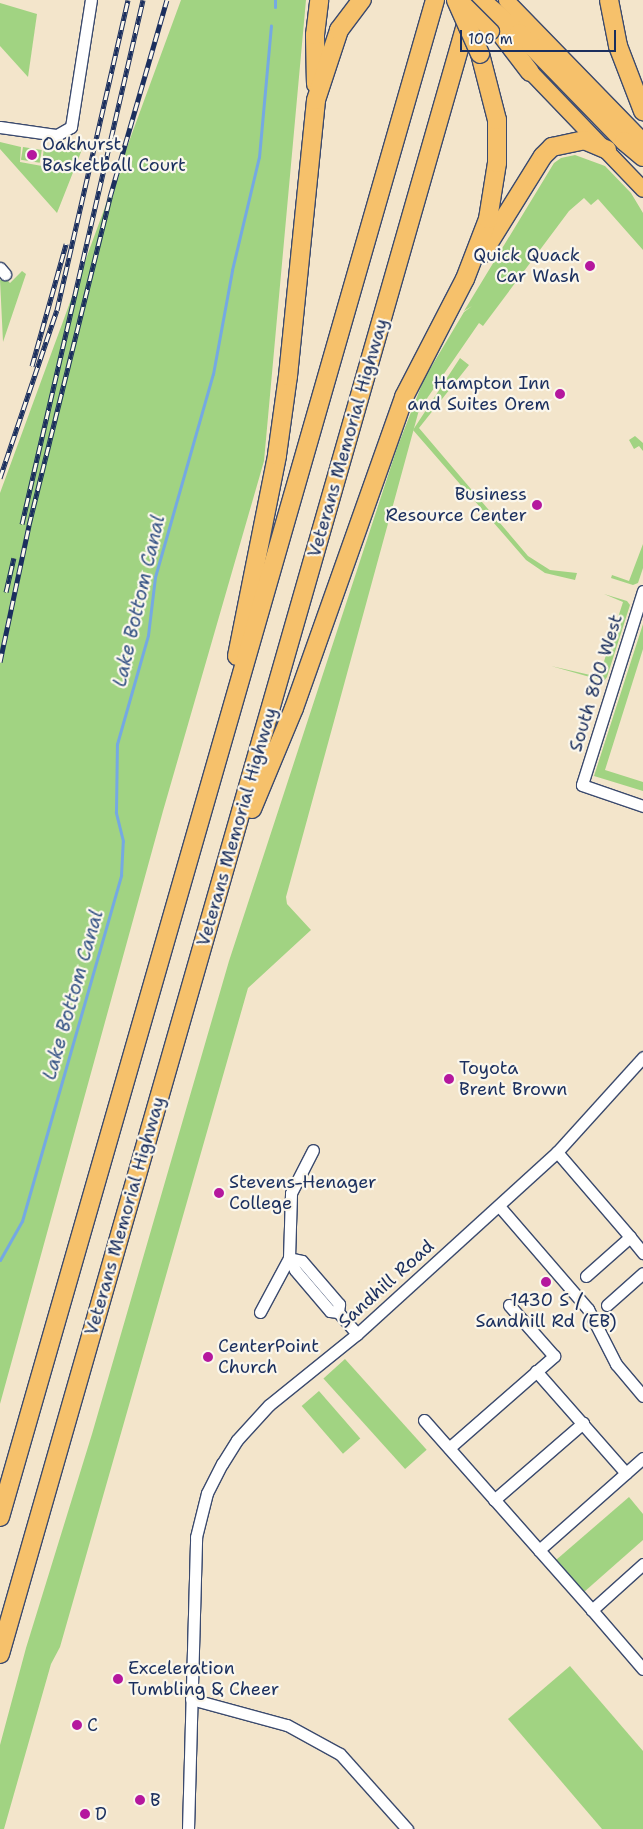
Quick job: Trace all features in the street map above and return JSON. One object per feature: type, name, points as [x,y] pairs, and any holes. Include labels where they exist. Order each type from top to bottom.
[{"type":"highway","points":[[211,782],[277,455],[289,368],[316,100],[315,35],[319,0]]},
{"type":"highway","points":[[316,100],[339,30],[362,0]]},
{"type":"highway","name":"Veterans Memorial Highway","points":[[0,1517],[435,0]]},
{"type":"highway","points":[[458,0],[480,54],[497,120],[497,163],[488,219],[465,279]]},
{"type":"highway","points":[[475,0],[496,17],[643,157]]},
{"type":"highway","name":"Veterans Memorial Highway","points":[[0,1654],[475,0]]},
{"type":"highway","points":[[481,0],[496,17],[530,72]]},
{"type":"highway","points":[[609,0],[618,46],[643,111]]},
{"type":"highway","points":[[618,46],[643,92]]},
{"type":"highway","points":[[222,880],[294,708],[404,397],[465,279],[543,156],[552,147],[584,140],[607,150]]},
{"type":"main road","points":[[458,0],[496,17],[643,141]]},
{"type":"main road","points":[[530,72],[643,189]]},
{"type":"street","points":[[0,127],[57,136],[71,127],[91,0]]},
{"type":"street","name":"South 800 West","points":[[643,591],[582,785],[643,806]]},
{"type":"street","name":"Sandhill Road","points":[[188,1829],[196,1537],[207,1493],[237,1440],[269,1405],[357,1334],[557,1152],[643,1057]]},
{"type":"street","points":[[260,1312],[289,1258],[291,1193],[313,1150]]},
{"type":"street","points":[[557,1152],[643,1252]]},
{"type":"street","points":[[498,1206],[588,1309],[616,1364],[643,1396]]},
{"type":"street","points":[[586,1276],[630,1237]]},
{"type":"street","points":[[289,1258],[295,1270],[330,1311],[338,1312],[357,1334]]},
{"type":"street","points":[[607,1305],[643,1273]]},
{"type":"street","points":[[449,1448],[554,1356],[508,1305]]},
{"type":"street","points":[[536,1371],[626,1473]]},
{"type":"street","points":[[424,1420],[592,1610],[640,1661]]},
{"type":"street","points":[[494,1500],[583,1423]]},
{"type":"street","points":[[539,1550],[643,1458]]},
{"type":"street","points":[[592,1610],[643,1564]]},
{"type":"street","points":[[191,1699],[287,1725],[340,1754],[407,1829]]},
{"type":"green space","points":[[181,0],[306,0],[264,461],[163,811],[0,1404],[0,493]]},
{"type":"green space","points":[[0,3],[37,14],[28,77],[0,46]]},
{"type":"green space","points":[[0,142],[21,147],[20,162],[42,166],[44,146],[70,149],[72,142],[83,147],[57,213],[0,149]]},
{"type":"green space","name":"Oakhurst Basketball Court","points":[[23,147],[42,150],[40,163],[21,160]]},
{"type":"green space","points":[[575,155],[605,166],[631,193],[643,213],[643,250],[598,199],[591,205],[584,198],[569,211],[483,326],[479,323],[419,410],[286,897],[287,904],[311,930],[248,988],[60,1647],[51,1664],[4,1829],[0,1829],[0,1745],[26,1648],[92,1434],[229,961],[397,448],[424,379],[464,312],[472,306],[464,311],[554,163],[561,158]]},
{"type":"green space","points":[[22,271],[26,274],[3,342],[0,280],[4,277],[10,283]]},
{"type":"green space","points":[[460,358],[469,365],[419,428],[528,556],[550,570],[577,573],[575,580],[545,573],[526,560],[413,430]]},
{"type":"green space","points":[[635,436],[643,443],[643,451],[639,446],[634,449],[629,440]]},
{"type":"green space","points":[[643,544],[643,568],[638,583],[633,585],[611,578],[612,575],[629,581]]},
{"type":"green space","points":[[604,594],[627,601],[630,605],[607,677],[604,681],[551,666],[599,677],[623,602]]},
{"type":"green space","points":[[643,624],[643,649],[605,770],[643,782],[643,791],[594,776]]},
{"type":"green space","points":[[345,1359],[427,1450],[405,1469],[323,1378]]},
{"type":"green space","points":[[319,1391],[360,1439],[343,1454],[302,1406]]},
{"type":"green space","points":[[629,1497],[643,1514],[643,1540],[584,1592],[556,1560]]},
{"type":"green space","points":[[570,1666],[643,1751],[643,1829],[602,1829],[508,1719]]},
{"type":"waterway","name":"Lake Bottom Canal","points":[[275,0],[275,7]]},
{"type":"waterway","name":"Lake Bottom Canal","points":[[0,1260],[22,1221],[121,875],[123,841],[116,812],[117,744],[148,635],[155,577],[213,374],[232,270],[259,157],[271,26]]},
{"type":"railway","points":[[0,478],[57,310],[128,0]]},
{"type":"railway","points":[[22,524],[143,0]]},
{"type":"railway","points":[[0,662],[29,525],[110,197],[167,0]]},
{"type":"railway","points":[[32,366],[66,244]]},
{"type":"railway","points":[[6,592],[14,558]]},
{"type":"place","name":"Oakhurst Basketball Court","points":[[32,155]]},
{"type":"place","name":"Quick Quack Car Wash","points":[[590,266]]},
{"type":"place","name":"Hampton Inn and Suites Orem","points":[[560,394]]},
{"type":"place","name":"Business Resource Center","points":[[537,505]]},
{"type":"place","name":"Toyota Brent Brown","points":[[449,1079]]},
{"type":"place","name":"Stevens-Henager College","points":[[219,1193]]},
{"type":"place","name":"1430 S / Sandhill Rd (EB)","points":[[546,1282]]},
{"type":"place","name":"CenterPoint Church","points":[[208,1357]]},
{"type":"place","name":"Exceleration Tumbling & Cheer","points":[[118,1679]]},
{"type":"place","name":"C","points":[[77,1725]]},
{"type":"place","name":"B","points":[[140,1800]]},
{"type":"place","name":"D","points":[[85,1814]]}]
